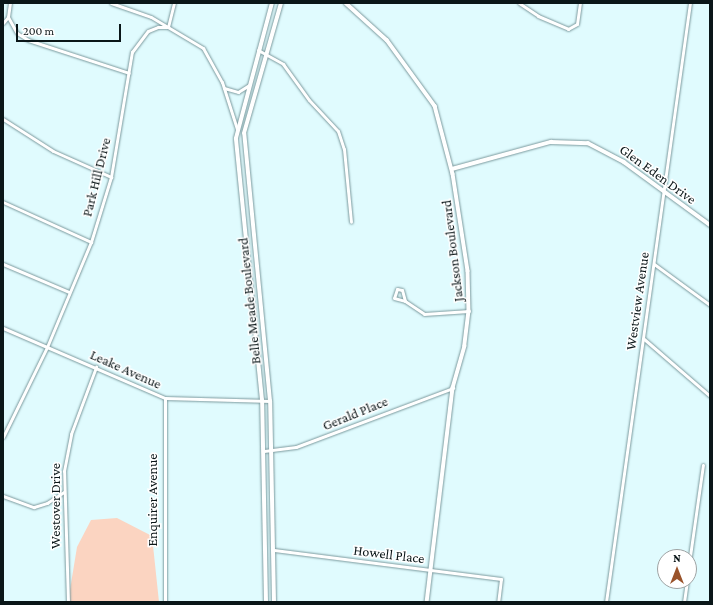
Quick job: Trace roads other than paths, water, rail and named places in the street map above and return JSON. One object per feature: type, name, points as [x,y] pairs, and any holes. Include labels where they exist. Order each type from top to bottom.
[{"type":"main road","name":"Belle Meade Boulevard","points":[[266,602],[262,400],[237,129],[272,3]]},
{"type":"main road","name":"Belle Meade Boulevard","points":[[274,602],[270,400],[261,294],[244,130],[281,3]]},
{"type":"main road","points":[[270,13],[278,15]]},
{"type":"main road","points":[[249,85],[256,88]]},
{"type":"main road","points":[[237,129],[244,130]]},
{"type":"main road","points":[[252,295],[261,294]]},
{"type":"main road","points":[[254,319],[262,318]]},
{"type":"main road","points":[[265,550],[274,550]]},
{"type":"street","points":[[3,23],[8,17],[10,3]]},
{"type":"street","points":[[111,3],[151,17],[203,48],[224,88],[237,129]]},
{"type":"street","points":[[168,28],[174,3]]},
{"type":"street","name":"Jackson Boulevard","points":[[346,3],[387,40],[435,106],[452,169],[468,271],[469,311],[465,346],[453,388],[427,602]]},
{"type":"street","points":[[519,3],[552,23],[568,29],[577,24],[580,3]]},
{"type":"street","name":"Westview Avenue","points":[[606,602],[644,339],[662,190],[690,3]]},
{"type":"street","points":[[8,17],[17,33],[28,40],[129,73]]},
{"type":"street","name":"Park Hill Drive","points":[[3,436],[47,347],[91,242],[110,177],[132,52],[138,40],[158,27],[168,28]]},
{"type":"street","points":[[258,50],[288,68],[309,100],[338,131],[344,149],[351,222]]},
{"type":"street","points":[[224,88],[238,92],[249,85]]},
{"type":"street","points":[[3,119],[52,151],[110,177]]},
{"type":"street","name":"Glen Eden Drive","points":[[452,169],[551,142],[569,140],[588,143],[610,153],[710,225]]},
{"type":"street","points":[[3,202],[91,242]]},
{"type":"street","points":[[3,264],[69,292]]},
{"type":"street","points":[[654,264],[710,305]]},
{"type":"street","points":[[405,301],[402,290],[397,289],[394,298],[405,301],[424,314],[469,311]]},
{"type":"street","name":"Leake Avenue","points":[[3,328],[165,398],[270,400]]},
{"type":"street","points":[[644,339],[710,396]]},
{"type":"street","name":"Westover Drive","points":[[68,602],[64,471],[71,434],[96,368]]},
{"type":"street","name":"Gerald Place","points":[[264,451],[318,439],[453,388]]},
{"type":"street","name":"Enquirer Avenue","points":[[165,398],[165,602]]},
{"type":"street","points":[[691,549],[702,465]]},
{"type":"street","points":[[3,496],[34,507],[47,503],[64,492]]},
{"type":"street","name":"Howell Place","points":[[274,550],[501,579],[498,602]]},
{"type":"street","points":[[684,602],[685,589]]}]
